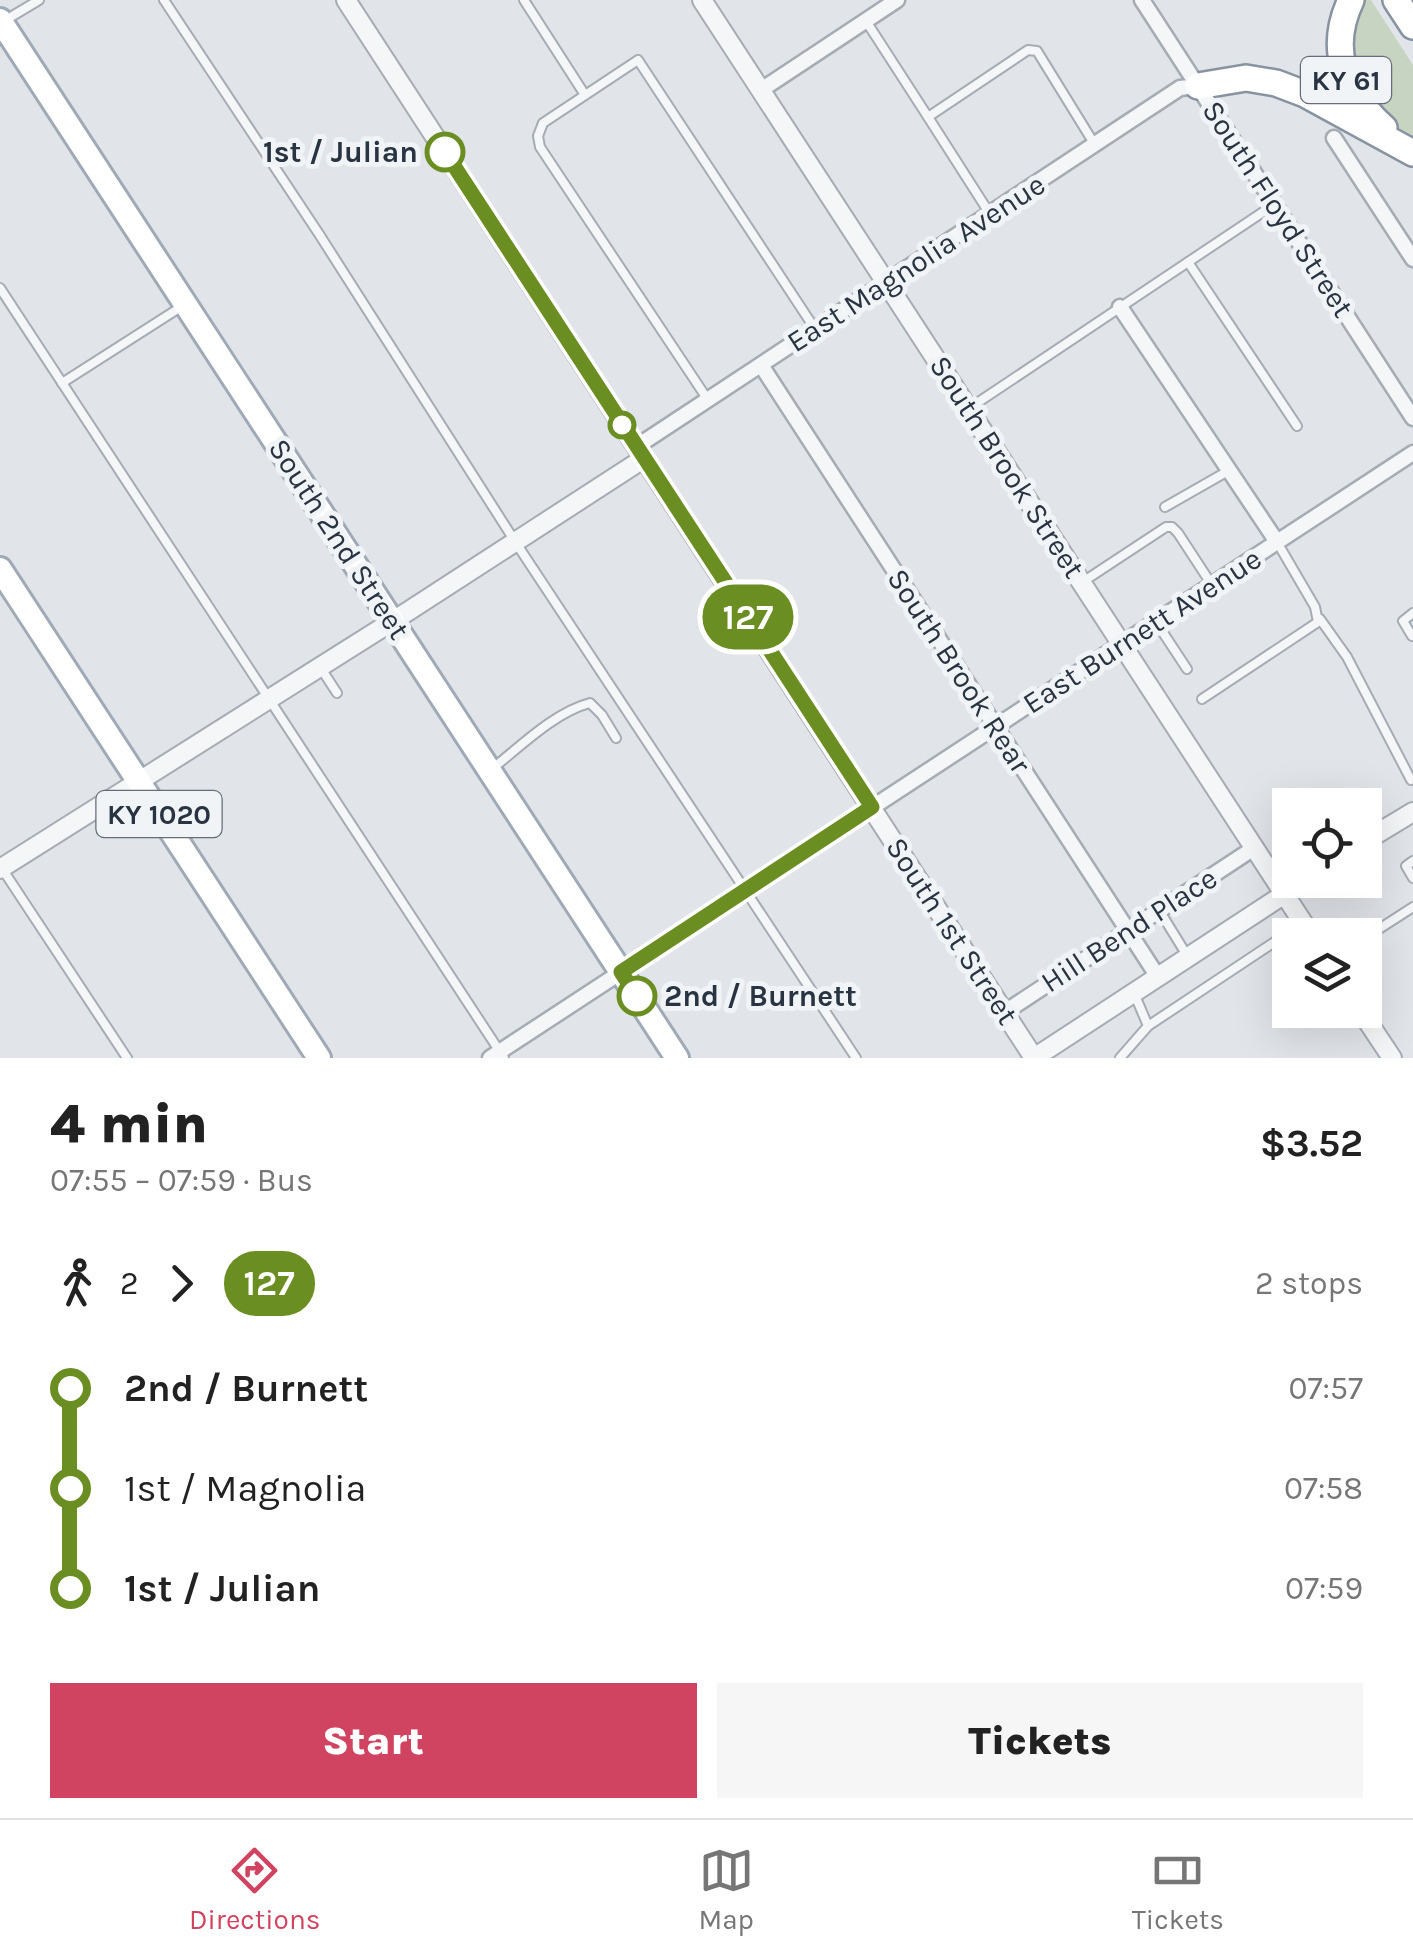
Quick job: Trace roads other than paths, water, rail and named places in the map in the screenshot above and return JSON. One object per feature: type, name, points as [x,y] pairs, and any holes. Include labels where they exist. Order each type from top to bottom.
[{"type":"highway","name":"KY 61","points":[[1351,0],[1339,38],[1344,73],[1356,100],[1405,148]]},
{"type":"highway","points":[[1198,86],[1246,78],[1276,83],[1405,148]]},
{"type":"main road","name":"South 2nd Street","points":[[1,23],[678,1058]]},
{"type":"main road","name":"KY 1020","points":[[0,570],[319,1058]]},
{"type":"street","name":"South 1st Street","points":[[346,0],[1034,1058]]},
{"type":"street","name":"South Brook Street","points":[[702,0],[1272,876]]},
{"type":"street","points":[[761,90],[897,0]]},
{"type":"street","name":"South Floyd Street","points":[[1142,0],[1413,418]]},
{"type":"street","name":"East Magnolia Avenue","points":[[639,453],[708,400],[1180,88],[1198,86]]},
{"type":"street","points":[[1334,138],[1413,259]]},
{"type":"street","points":[[1120,307],[1277,542]]},
{"type":"street","name":"South Brook Rear","points":[[761,365],[1158,977]]},
{"type":"street","points":[[1,867],[516,543],[639,453]]},
{"type":"street","name":"East Burnett Avenue","points":[[498,1056],[1413,453]]},
{"type":"street","points":[[1382,831],[1413,812]]},
{"type":"street","name":"Hill Bend Place","points":[[1005,1012],[1254,848]]},
{"type":"street","points":[[1034,1058],[1278,898]]},
{"type":"street","points":[[1372,1028],[1392,1058]]},
{"type":"lane","points":[[1,23],[39,0]]},
{"type":"lane","points":[[164,0],[856,1058]]},
{"type":"lane","points":[[524,0],[585,95]]},
{"type":"lane","points":[[866,20],[990,214]]},
{"type":"lane","points":[[928,117],[1028,50],[1036,51],[1095,145]]},
{"type":"lane","points":[[708,400],[540,147],[538,136],[543,123],[638,60],[816,329]]},
{"type":"lane","points":[[968,408],[1275,204]]},
{"type":"lane","points":[[1188,262],[1297,426]]},
{"type":"lane","points":[[0,288],[498,1056]]},
{"type":"lane","points":[[62,383],[185,304]]},
{"type":"lane","points":[[1165,507],[1228,471]]},
{"type":"lane","points":[[1082,582],[1166,527],[1178,533],[1212,585]]},
{"type":"lane","points":[[1277,542],[1319,618],[1347,656],[1412,780]]},
{"type":"lane","points":[[1412,636],[1403,621],[1413,613]]},
{"type":"lane","points":[[1202,699],[1316,625],[1319,618]]},
{"type":"lane","points":[[1156,622],[1186,669]]},
{"type":"lane","points":[[320,667],[337,693]]},
{"type":"lane","points":[[599,712],[619,698]]},
{"type":"lane","points":[[490,771],[578,706],[590,703],[616,738]]},
{"type":"lane","points":[[1413,862],[1406,866],[1413,878]]},
{"type":"lane","points":[[1,867],[127,1058]]},
{"type":"lane","points":[[1382,927],[1413,906]]},
{"type":"lane","points":[[1158,910],[1188,957]]},
{"type":"lane","points":[[1120,1058],[1148,1026],[1272,950]]},
{"type":"lane","points":[[1134,993],[1148,1026]]},
{"type":"place","name":"1st / Julian","points":[[445,152]]},
{"type":"place","name":"2nd / Burnett","points":[[637,996]]}]
